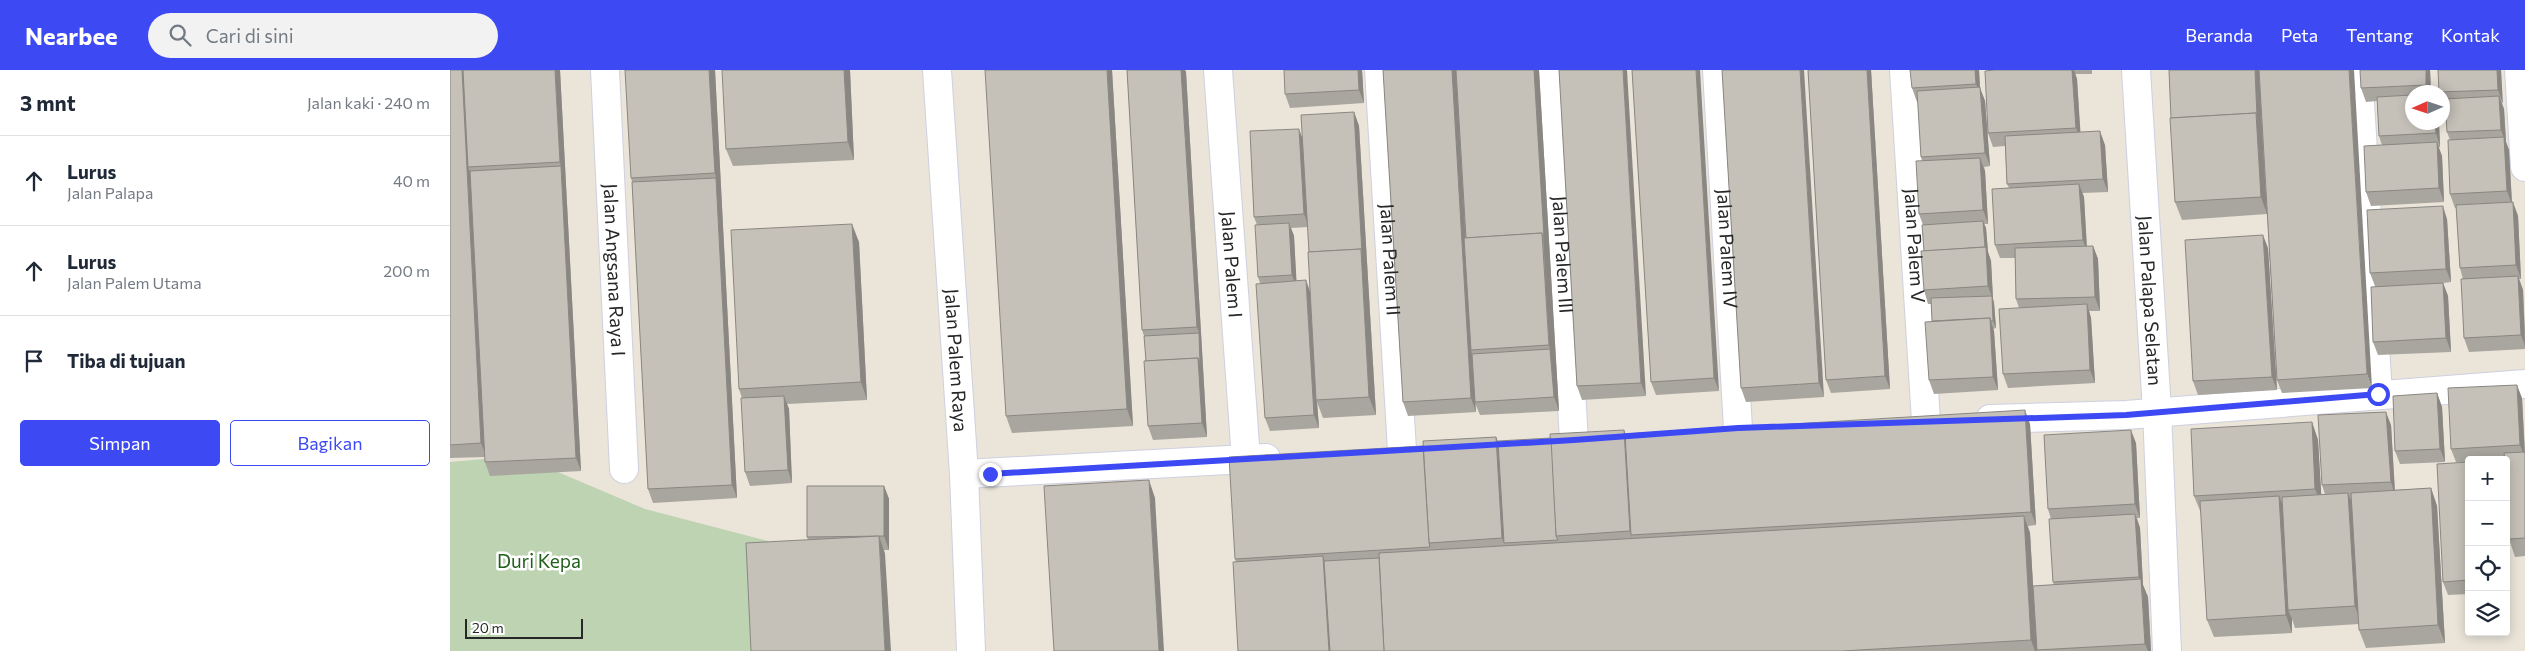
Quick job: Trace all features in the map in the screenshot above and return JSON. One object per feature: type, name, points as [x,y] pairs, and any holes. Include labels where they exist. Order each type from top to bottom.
[{"type":"street","name":"Jalan Angsana Raya I","points":[[605,70],[624,469]]},
{"type":"street","name":"Jalan Palem Raya","points":[[937,70],[964,474],[971,651]]},
{"type":"street","name":"Jalan Palem I","points":[[1218,70],[1246,459]]},
{"type":"street","name":"Jalan Palem II","points":[[1379,70],[1402,450]]},
{"type":"street","name":"Jalan Palem III","points":[[1552,70],[1574,440]]},
{"type":"street","name":"Jalan Palem IV","points":[[1717,70],[1738,428]]},
{"type":"street","name":"Jalan Palem V","points":[[1904,70],[1946,421]]},
{"type":"street","name":"Jalan Palapa Selatan","points":[[2136,70],[2157,411],[2167,651]]},
{"type":"street","points":[[2358,70],[2378,394]]},
{"type":"street","points":[[2519,70],[2525,167]]},
{"type":"street","points":[[1896,422],[2126,415],[2157,411],[2525,384]]},
{"type":"street","points":[[1709,430],[1768,427]]},
{"type":"street","points":[[1546,442],[1603,438]]},
{"type":"street","points":[[1373,451],[1431,448]]},
{"type":"street","points":[[964,474],[1294,456]]},
{"type":"green space","name":"Duri Kepa","points":[[520,456],[645,509],[768,541],[776,651],[450,651],[450,462]]},
{"type":"building","points":[[450,70],[462,70],[481,443],[450,445]]},
{"type":"building","points":[[463,70],[555,70],[560,162],[468,167]]},
{"type":"building","points":[[625,70],[709,70],[715,173],[631,178]]},
{"type":"building","points":[[722,70],[844,70],[848,142],[726,149]]},
{"type":"building","points":[[985,70],[1107,70],[1127,409],[1006,416]]},
{"type":"building","points":[[1127,70],[1181,70],[1197,327],[1142,330]]},
{"type":"building","points":[[1284,70],[1358,70],[1359,90],[1285,94]]},
{"type":"building","points":[[1383,70],[1452,70],[1471,398],[1403,402]]},
{"type":"building","points":[[1456,70],[1534,70],[1544,237],[1542,233],[1466,238]]},
{"type":"building","points":[[1559,70],[1623,70],[1641,383],[1577,386]]},
{"type":"building","points":[[1632,70],[1696,70],[1714,378],[1651,382]]},
{"type":"building","points":[[1722,70],[1800,70],[1819,383],[1741,388]]},
{"type":"building","points":[[1808,70],[1867,70],[1885,376],[1826,380]]},
{"type":"building","points":[[1910,70],[1975,70],[1976,84],[1912,88]]},
{"type":"building","points":[[2072,70],[2076,128],[1988,133],[1985,71]]},
{"type":"building","points":[[2169,70],[2255,70],[2257,117],[2256,113],[2171,118]]},
{"type":"building","points":[[2259,70],[2349,70],[2367,374],[2277,380]]},
{"type":"building","points":[[2360,70],[2426,70],[2426,85],[2361,88]]},
{"type":"building","points":[[2438,70],[2497,70],[2498,90],[2450,92],[2450,85],[2439,85]]},
{"type":"building","points":[[1980,87],[1985,153],[1921,157],[1917,91]]},
{"type":"building","points":[[2405,95],[2405,130],[2436,130],[2436,133],[2379,136],[2377,97]]},
{"type":"building","points":[[2499,96],[2501,130],[2447,132],[2447,130],[2450,130],[2450,99]]},
{"type":"building","points":[[1354,112],[1362,253],[1361,249],[1309,252],[1301,115]]},
{"type":"building","points":[[2256,113],[2261,197],[2175,202],[2170,118]]},
{"type":"building","points":[[1299,129],[1304,214],[1254,217],[1250,131]]},
{"type":"building","points":[[2100,131],[2103,179],[2007,184],[2005,136]]},
{"type":"building","points":[[2504,137],[2507,191],[2450,194],[2448,140]]},
{"type":"building","points":[[2437,142],[2439,188],[2366,192],[2364,146]]},
{"type":"building","points":[[1980,158],[1983,210],[1919,214],[1916,161]]},
{"type":"building","points":[[561,166],[576,458],[485,462],[470,171]]},
{"type":"building","points":[[716,178],[732,485],[648,489],[632,182]]},
{"type":"building","points":[[2079,184],[2083,240],[1995,245],[1992,189]]},
{"type":"building","points":[[2513,202],[2516,265],[2460,268],[2456,205]]},
{"type":"building","points":[[2443,206],[2446,269],[2370,273],[2367,210]]},
{"type":"building","points":[[1983,221],[1985,247],[1924,251],[1922,225]]},
{"type":"building","points":[[1289,223],[1292,275],[1258,277],[1255,225]]},
{"type":"building","points":[[852,224],[861,382],[739,389],[731,230]]},
{"type":"building","points":[[1542,233],[1549,345],[1471,350],[1464,238]]},
{"type":"building","points":[[2263,235],[2272,377],[2193,381],[2185,240]]},
{"type":"building","points":[[2093,246],[2095,297],[2016,299],[2015,248]]},
{"type":"building","points":[[1986,247],[1988,286],[1924,290],[1921,251]]},
{"type":"building","points":[[1361,249],[1369,397],[1316,400],[1308,252]]},
{"type":"building","points":[[2518,276],[2521,335],[2464,338],[2461,279]]},
{"type":"building","points":[[1306,280],[1314,415],[1265,418],[1256,284]]},
{"type":"building","points":[[2443,283],[2446,338],[2373,342],[2371,287]]},
{"type":"building","points":[[1992,296],[1993,321],[1990,318],[1932,321],[1931,298]]},
{"type":"building","points":[[2087,304],[2090,370],[2003,374],[1999,309]]},
{"type":"building","points":[[1990,318],[1993,377],[1929,380],[1925,322]]},
{"type":"building","points":[[1199,333],[1200,364],[1198,358],[1146,361],[1144,336]]},
{"type":"building","points":[[1550,349],[1554,397],[1475,402],[1472,354]]},
{"type":"building","points":[[1198,358],[1202,423],[1148,426],[1144,361]]},
{"type":"building","points":[[2517,385],[2520,445],[2451,449],[2448,388]]},
{"type":"building","points":[[2437,393],[2440,449],[2395,451],[2393,396]]},
{"type":"building","points":[[784,396],[788,470],[745,472],[741,398]]},
{"type":"building","points":[[2025,410],[2031,512],[1631,535],[1625,434]]},
{"type":"building","points":[[2386,412],[2391,482],[2322,485],[2318,415]]},
{"type":"building","points":[[2312,422],[2315,489],[2194,496],[2191,429]]},
{"type":"building","points":[[1624,430],[1630,531],[1556,536],[1550,434]]},
{"type":"building","points":[[2131,430],[2135,504],[2048,509],[2044,435]]},
{"type":"building","points":[[1496,437],[1502,538],[1429,543],[1423,441]]},
{"type":"building","points":[[1551,438],[1556,536],[1558,540],[1504,543],[1498,441]]},
{"type":"building","points":[[1423,446],[1430,547],[1235,559],[1229,457]]},
{"type":"building","points":[[2525,452],[2525,538],[2510,539],[2510,456],[2504,456],[2504,453]]},
{"type":"building","points":[[2465,462],[2465,580],[2443,582],[2437,464]]},
{"type":"building","points":[[1149,480],[1159,651],[1054,651],[1044,486]]},
{"type":"building","points":[[807,486],[884,486],[884,536],[807,537]]},
{"type":"building","points":[[2431,488],[2438,625],[2359,630],[2351,493]]},
{"type":"building","points":[[2348,493],[2355,606],[2288,610],[2282,497]]},
{"type":"building","points":[[2279,496],[2286,615],[2207,620],[2200,501]]},
{"type":"building","points":[[2135,514],[2139,577],[2053,582],[2049,519]]},
{"type":"building","points":[[2024,516],[2031,640],[1842,651],[1384,651],[1379,553]]},
{"type":"building","points":[[879,536],[885,651],[751,651],[746,543]]},
{"type":"building","points":[[1323,556],[1329,651],[1238,651],[1233,562]]},
{"type":"building","points":[[1379,558],[1384,651],[1330,651],[1324,561]]},
{"type":"building","points":[[2141,579],[2145,644],[2037,650],[2033,586]]},
{"type":"route","points":[[990,474],[1574,440],[1738,428],[2126,415],[2378,394]]}]
